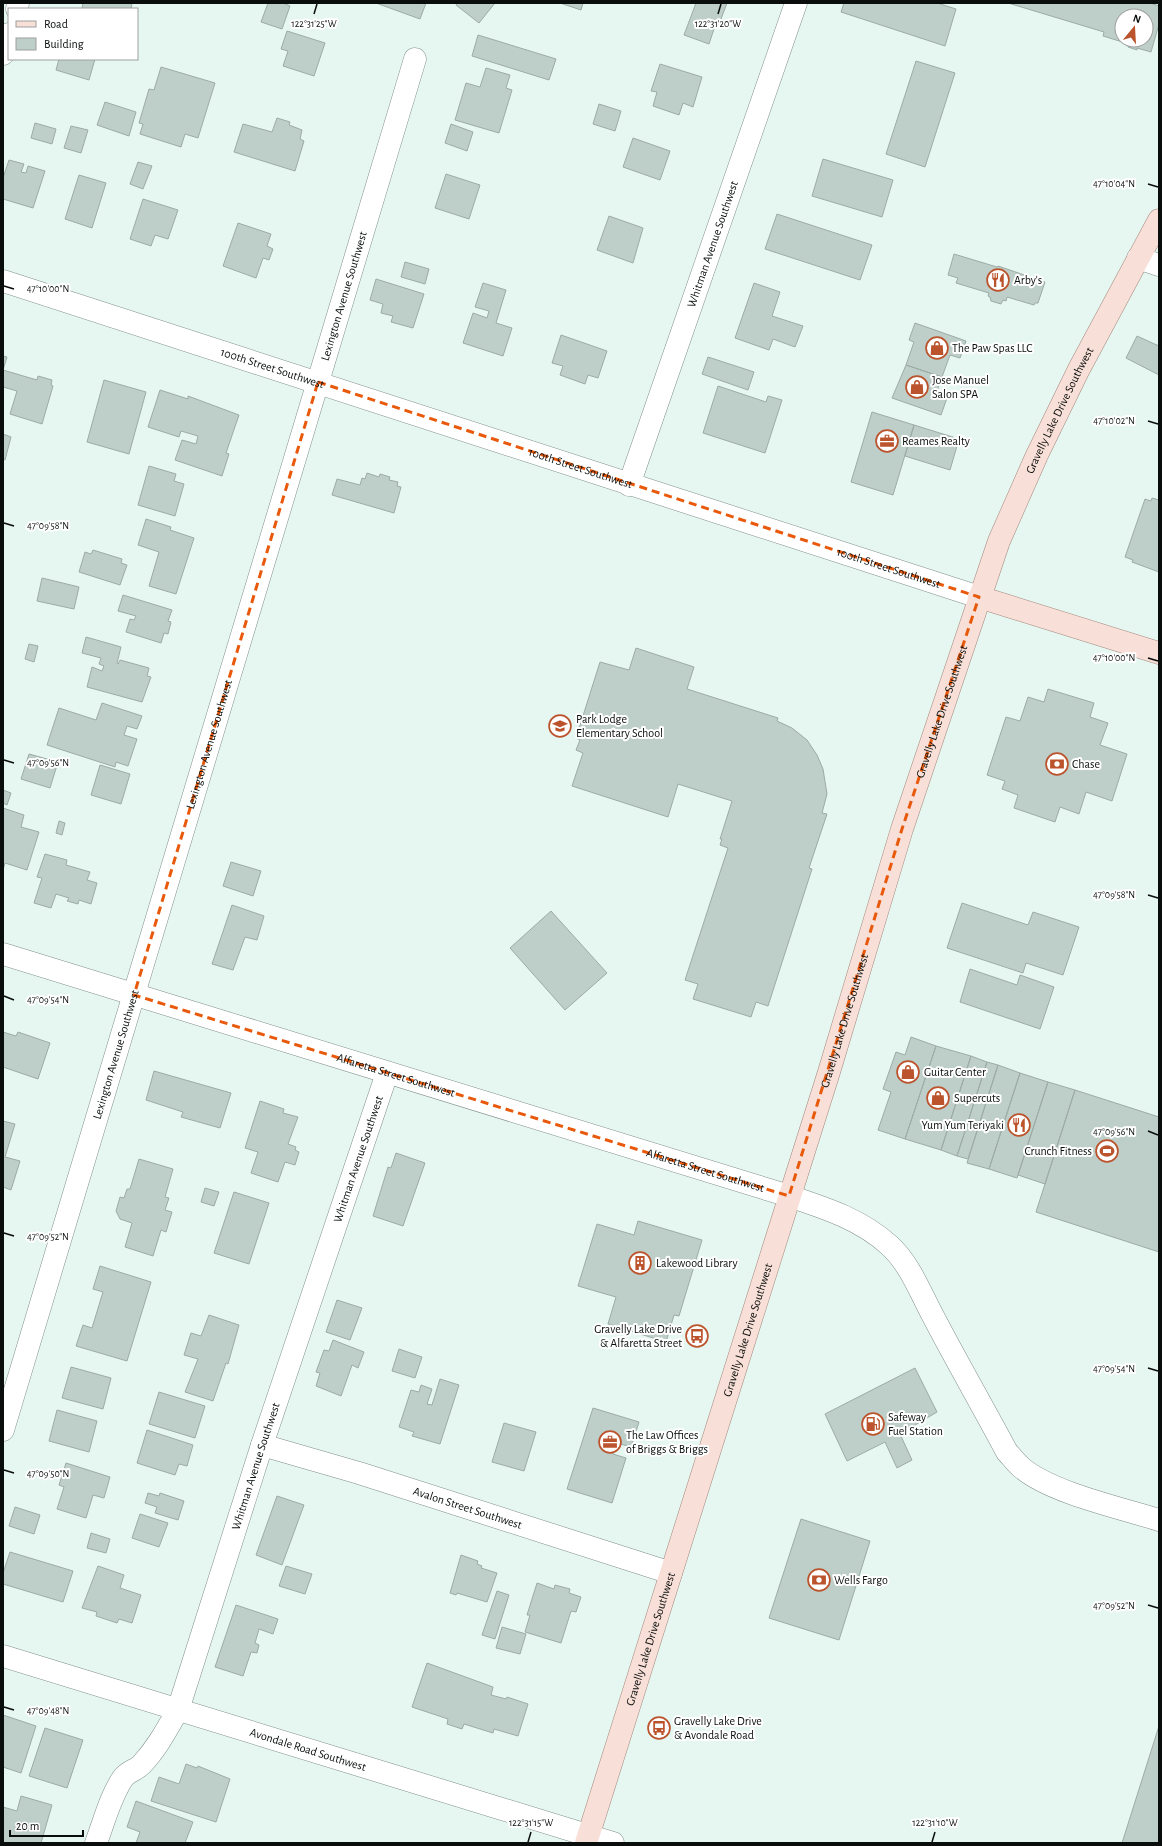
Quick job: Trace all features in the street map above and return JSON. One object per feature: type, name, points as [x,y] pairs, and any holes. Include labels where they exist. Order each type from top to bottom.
[{"type":"main road","name":"Gravelly Lake Drive Southwest","points":[[588,1839],[829,1072],[905,822],[979,597],[999,541],[1037,455],[1079,369],[1159,220]]},
{"type":"main road","name":"100th Street Southwest","points":[[979,597],[1159,653]]},
{"type":"street","name":"Whitman Avenue Southwest","points":[[629,485],[796,3]]},
{"type":"street","points":[[3,54],[8,37]]},
{"type":"street","name":"Lexington Avenue Southwest","points":[[3,1430],[415,59]]},
{"type":"street","points":[[1138,258],[1159,265]]},
{"type":"street","name":"100th Street Southwest","points":[[3,281],[318,382],[629,485],[979,597]]},
{"type":"street","name":"Alfaretta Street Southwest","points":[[3,954],[789,1196],[852,1219],[870,1230],[889,1245],[910,1271],[1007,1452],[1021,1467],[1048,1483],[1072,1493],[1159,1520]]},
{"type":"street","name":"Whitman Avenue Southwest","points":[[96,1843],[123,1778],[129,1772],[140,1766],[155,1750],[178,1710],[262,1445],[387,1073]]},
{"type":"street","name":"Avalon Street Southwest","points":[[262,1445],[359,1473],[671,1573]]},
{"type":"street","name":"Avondale Road Southwest","points":[[3,1656],[588,1839],[613,1843]]},
{"type":"highlighted area","points":[[318,382],[979,597],[902,829],[789,1196],[134,995]]},
{"type":"building","points":[[83,3],[132,3],[131,8],[82,8]]},
{"type":"building","points":[[268,3],[283,3],[290,6],[282,29],[261,22]]},
{"type":"building","points":[[376,3],[426,3],[420,19]]},
{"type":"building","points":[[457,3],[495,3],[479,23],[456,5]]},
{"type":"building","points":[[560,3],[583,3],[581,10]]},
{"type":"building","points":[[696,3],[727,3],[718,27],[715,26],[709,44],[684,35]]},
{"type":"building","points":[[844,3],[937,3],[956,9],[945,46],[841,12]]},
{"type":"building","points":[[1008,3],[1150,3],[1159,6],[1159,24],[1154,42],[1154,8],[1114,8],[1114,39],[1103,36],[1104,32]]},
{"type":"building","points":[[287,31],[325,43],[314,76],[283,66],[288,51],[281,49]]},
{"type":"building","points":[[478,35],[556,59],[549,80],[472,56]]},
{"type":"building","points":[[1137,48],[1152,48],[1151,52]]},
{"type":"building","points":[[59,60],[95,60],[89,80],[56,70]]},
{"type":"building","points":[[916,61],[955,73],[925,167],[886,154]]},
{"type":"building","points":[[660,64],[702,77],[693,107],[683,103],[679,115],[653,106],[657,92],[651,91]]},
{"type":"building","points":[[161,67],[215,83],[198,138],[185,134],[181,147],[140,134],[143,124],[139,123],[149,89],[154,90]]},
{"type":"building","points":[[486,68],[510,75],[506,88],[512,90],[499,133],[455,120],[466,83],[480,87]]},
{"type":"building","points":[[105,102],[136,112],[129,136],[97,125]]},
{"type":"building","points":[[599,104],[621,111],[615,131],[593,124]]},
{"type":"building","points":[[277,118],[290,122],[289,125],[302,130],[300,139],[304,141],[295,171],[234,152],[243,124],[272,132]]},
{"type":"building","points":[[35,123],[56,129],[52,144],[31,138]]},
{"type":"building","points":[[451,124],[473,132],[467,151],[445,143]]},
{"type":"building","points":[[71,126],[88,130],[81,153],[64,148]]},
{"type":"building","points":[[633,138],[670,151],[660,180],[623,167]]},
{"type":"building","points":[[823,159],[893,180],[882,217],[812,196]]},
{"type":"building","points":[[9,160],[24,164],[21,172],[26,173],[28,166],[45,171],[33,208],[3,199],[3,178]]},
{"type":"building","points":[[138,162],[152,166],[143,189],[130,184]]},
{"type":"building","points":[[446,174],[480,185],[469,219],[435,208]]},
{"type":"building","points":[[79,175],[106,183],[92,228],[65,219]]},
{"type":"building","points":[[143,199],[178,210],[168,239],[155,235],[151,246],[130,239]]},
{"type":"building","points":[[777,214],[872,245],[860,280],[765,249]]},
{"type":"building","points":[[609,216],[643,228],[633,263],[597,250]]},
{"type":"building","points":[[238,223],[271,234],[267,246],[273,249],[269,260],[263,258],[256,278],[223,266]]},
{"type":"building","name":"Arby's","points":[[954,254],[997,267],[998,266],[1045,282],[1038,303],[1035,303],[1034,305],[1007,297],[1006,301],[1003,300],[1001,304],[991,301],[990,297],[988,296],[989,293],[956,283],[958,278],[948,275]]},
{"type":"building","points":[[405,262],[429,269],[425,284],[401,277]]},
{"type":"building","points":[[376,279],[424,294],[413,328],[391,322],[393,316],[381,313],[383,304],[370,300]]},
{"type":"building","points":[[483,283],[506,290],[496,323],[512,328],[503,356],[463,343],[473,313],[487,318],[489,311],[475,307]]},
{"type":"building","points":[[754,283],[780,292],[772,316],[803,326],[795,347],[773,339],[769,350],[735,338]]},
{"type":"building","name":"The Paw Spas LLC","points":[[915,323],[966,341],[960,358],[950,355],[942,377],[906,365],[914,342],[909,340]]},
{"type":"building","points":[[561,335],[607,351],[598,378],[588,375],[585,384],[560,375],[563,366],[552,363]]},
{"type":"building","points":[[1137,336],[1159,346],[1159,375],[1126,358]]},
{"type":"building","points":[[3,356],[7,357],[3,370]]},
{"type":"building","points":[[708,357],[754,372],[748,390],[702,374]]},
{"type":"building","name":"Jose Manuel Salon SPA","points":[[906,365],[942,377],[936,394],[947,398],[941,415],[892,398]]},
{"type":"building","points":[[3,370],[37,380],[38,376],[52,380],[51,385],[53,386],[42,424],[10,414],[17,391],[3,387]]},
{"type":"building","points":[[104,380],[146,392],[129,454],[87,442]]},
{"type":"building","points":[[718,386],[766,402],[768,396],[782,400],[765,453],[703,433]]},
{"type":"building","points":[[160,390],[188,399],[188,396],[239,415],[226,453],[229,454],[222,476],[175,460],[182,440],[196,444],[198,436],[181,431],[179,437],[148,427]]},
{"type":"building","name":"Reames Realty","points":[[872,412],[914,425],[893,495],[851,482]]},
{"type":"building","points":[[914,425],[959,439],[950,470],[905,456]]},
{"type":"building","points":[[3,434],[11,437],[5,460],[3,459]]},
{"type":"building","points":[[149,466],[176,474],[174,481],[184,484],[175,516],[138,505]]},
{"type":"building","points":[[367,473],[379,477],[380,474],[390,477],[389,480],[398,482],[397,486],[401,487],[394,513],[332,495],[337,479],[360,485],[362,478],[365,479]]},
{"type":"building","points":[[1152,498],[1159,500],[1159,572],[1132,562],[1133,560],[1125,557],[1145,499],[1151,501]]},
{"type":"building","points":[[146,519],[171,527],[170,530],[194,538],[176,594],[149,586],[159,552],[138,545]]},
{"type":"building","points":[[93,550],[122,559],[121,563],[127,565],[120,585],[79,572],[85,552],[91,554]]},
{"type":"building","points":[[42,578],[79,587],[74,609],[37,601]]},
{"type":"building","points":[[123,595],[172,610],[168,621],[171,622],[168,634],[164,633],[161,643],[126,632],[130,619],[134,620],[136,616],[118,611]]},
{"type":"building","points":[[86,637],[121,647],[118,664],[120,660],[149,668],[147,676],[151,677],[142,702],[87,687],[92,667],[102,671],[104,666],[99,664],[101,658],[82,653]]},
{"type":"building","points":[[29,644],[38,646],[34,662],[25,659]]},
{"type":"building","points":[[636,648],[694,667],[687,689],[778,718],[777,721],[792,728],[807,740],[817,755],[823,769],[827,794],[822,813],[827,814],[809,868],[812,869],[768,1006],[756,1002],[751,1017],[693,999],[698,984],[685,980],[728,848],[720,845],[722,839],[720,839],[732,801],[678,784],[668,817],[572,786],[583,753],[576,750],[580,740],[576,738],[600,662],[629,670]]},
{"type":"building","name":"Chase","points":[[1048,689],[1094,703],[1090,717],[1108,723],[1100,745],[1127,754],[1112,801],[1086,792],[1079,814],[1060,807],[1055,822],[1014,808],[1018,795],[1002,789],[1005,781],[987,775],[1006,717],[1020,721],[1028,697],[1044,702]]},
{"type":"building","points":[[102,703],[142,716],[137,729],[127,726],[124,735],[137,739],[128,766],[116,762],[115,767],[47,745],[59,708],[96,720]]},
{"type":"building","points":[[29,754],[58,762],[50,788],[21,779]]},
{"type":"building","points":[[100,765],[130,774],[121,804],[91,795]]},
{"type":"building","points":[[3,790],[11,793],[7,805],[3,803]]},
{"type":"building","points":[[3,808],[24,815],[21,827],[39,832],[27,870],[5,863],[3,870]]},
{"type":"building","points":[[59,821],[65,823],[62,835],[56,833]]},
{"type":"building","points":[[45,854],[67,860],[66,865],[90,872],[87,880],[97,883],[91,904],[79,900],[78,904],[67,901],[69,898],[56,894],[51,908],[34,903],[42,878],[37,877]]},
{"type":"building","points":[[231,862],[261,871],[253,896],[223,886]]},
{"type":"building","points":[[962,903],[1028,925],[1033,912],[1079,927],[1063,975],[1026,963],[1023,973],[947,948]]},
{"type":"building","points":[[232,905],[264,916],[257,940],[245,937],[233,970],[212,964]]},
{"type":"building","points":[[551,911],[607,973],[565,1010],[510,948]]},
{"type":"building","points":[[970,969],[1017,985],[1020,975],[1054,987],[1040,1029],[960,1002]]},
{"type":"building","points":[[3,1032],[16,1036],[18,1032],[50,1043],[38,1079],[3,1067]]},
{"type":"building","name":"Guitar Center","points":[[911,1037],[936,1046],[905,1139],[878,1130],[891,1092],[883,1089],[896,1052],[905,1055]]},
{"type":"building","name":"Supercuts","points":[[936,1046],[971,1056],[941,1150],[905,1139]]},
{"type":"building","points":[[971,1056],[987,1062],[957,1156],[941,1150]]},
{"type":"building","points":[[987,1062],[998,1065],[968,1159],[957,1156]]},
{"type":"building","points":[[998,1065],[1020,1073],[989,1169],[967,1163]]},
{"type":"building","points":[[154,1071],[231,1093],[220,1128],[181,1117],[183,1112],[146,1100]]},
{"type":"building","name":"Yum Yum Teriyaki","points":[[1020,1073],[1048,1082],[1017,1178],[989,1169]]},
{"type":"building","points":[[1048,1082],[1075,1090],[1045,1184],[1018,1175]]},
{"type":"building","name":"Crunch Fitness","points":[[1075,1090],[1159,1117],[1159,1252],[1036,1212]]},
{"type":"building","points":[[260,1101],[284,1109],[283,1113],[298,1117],[288,1144],[296,1147],[295,1150],[299,1152],[295,1165],[285,1162],[278,1182],[251,1173],[258,1152],[245,1148]]},
{"type":"building","points":[[3,1121],[15,1124],[5,1157],[20,1161],[11,1190],[3,1187]]},
{"type":"building","points":[[396,1153],[425,1163],[403,1226],[373,1216],[388,1167],[391,1168]]},
{"type":"building","points":[[139,1159],[173,1169],[165,1197],[169,1198],[165,1210],[172,1212],[166,1232],[161,1230],[153,1256],[125,1247],[132,1223],[120,1219],[116,1211],[120,1197],[124,1198],[127,1189],[130,1189]]},
{"type":"building","points":[[205,1188],[219,1192],[214,1206],[201,1202]]},
{"type":"building","points":[[234,1192],[269,1203],[249,1264],[214,1253]]},
{"type":"building","name":"Lakewood Library","points":[[638,1221],[702,1240],[679,1316],[674,1315],[666,1342],[608,1324],[616,1297],[578,1286],[597,1224],[634,1235]]},
{"type":"building","points":[[100,1266],[151,1282],[127,1361],[76,1346],[83,1325],[92,1328],[103,1292],[93,1289]]},
{"type":"building","points":[[337,1300],[362,1308],[350,1340],[326,1332]]},
{"type":"building","points":[[209,1315],[239,1325],[228,1364],[226,1363],[213,1401],[185,1392],[198,1359],[184,1355],[191,1333],[201,1336]]},
{"type":"building","points":[[333,1340],[364,1352],[358,1368],[352,1365],[341,1396],[316,1386],[320,1373],[316,1372],[324,1350],[329,1351]]},
{"type":"building","points":[[399,1349],[422,1357],[415,1378],[392,1371]]},
{"type":"building","points":[[71,1367],[111,1378],[103,1409],[62,1398]]},
{"type":"building","name":"Safeway Fuel Station","points":[[915,1368],[937,1412],[900,1434],[912,1460],[897,1468],[885,1442],[847,1461],[825,1414]]},
{"type":"building","points":[[440,1379],[459,1385],[440,1444],[412,1436],[414,1432],[399,1427],[411,1390],[419,1392],[421,1385],[432,1389],[427,1404],[432,1405]]},
{"type":"building","points":[[159,1392],[205,1406],[195,1438],[149,1424]]},
{"type":"building","points":[[593,1408],[639,1422],[631,1447],[617,1443],[613,1454],[626,1458],[612,1503],[567,1489]]},
{"type":"building","points":[[57,1410],[97,1421],[89,1452],[49,1441]]},
{"type":"building","points":[[504,1423],[536,1432],[524,1471],[492,1462]]},
{"type":"building","points":[[147,1430],[193,1445],[187,1466],[179,1464],[175,1475],[137,1463]]},
{"type":"building","points":[[66,1463],[110,1477],[104,1498],[93,1495],[86,1518],[57,1509],[64,1487],[59,1485]]},
{"type":"building","points":[[148,1493],[159,1496],[160,1493],[184,1501],[178,1520],[155,1513],[157,1507],[145,1503]]},
{"type":"building","points":[[277,1496],[304,1505],[282,1565],[256,1555]]},
{"type":"building","points":[[15,1507],[40,1515],[34,1534],[9,1526]]},
{"type":"building","points":[[140,1514],[168,1523],[159,1547],[132,1538]]},
{"type":"building","name":"Wells Fargo","points":[[801,1519],[870,1541],[839,1640],[769,1618]]},
{"type":"building","points":[[91,1533],[110,1539],[106,1553],[87,1548]]},
{"type":"building","points":[[10,1552],[73,1571],[63,1602],[3,1584],[3,1573]]},
{"type":"building","points":[[461,1555],[478,1561],[477,1564],[482,1566],[481,1568],[497,1573],[487,1602],[457,1593],[456,1595],[450,1593]]},
{"type":"building","points":[[98,1566],[124,1575],[120,1588],[141,1595],[132,1623],[119,1619],[117,1623],[96,1616],[97,1612],[82,1608]]},
{"type":"building","points":[[286,1566],[312,1574],[305,1594],[279,1586]]},
{"type":"building","points":[[537,1583],[554,1589],[555,1585],[570,1589],[569,1593],[581,1597],[576,1612],[571,1611],[561,1643],[525,1632],[530,1615],[527,1615]]},
{"type":"building","points":[[497,1591],[509,1595],[495,1639],[482,1635]]},
{"type":"building","points":[[236,1605],[278,1619],[273,1634],[259,1629],[255,1643],[259,1645],[257,1653],[251,1652],[243,1676],[215,1667]]},
{"type":"building","points":[[502,1627],[526,1634],[520,1654],[496,1648]]},
{"type":"building","points":[[427,1663],[493,1687],[491,1695],[506,1699],[507,1697],[528,1704],[518,1736],[494,1729],[493,1733],[464,1724],[462,1729],[447,1724],[448,1719],[412,1707]]},
{"type":"building","points":[[3,1715],[36,1726],[21,1773],[3,1767]]},
{"type":"building","points":[[1159,1726],[1159,1843],[1122,1843]]},
{"type":"building","points":[[45,1728],[83,1740],[67,1788],[29,1776]]},
{"type":"building","points":[[186,1764],[197,1768],[198,1766],[230,1779],[216,1822],[151,1801],[159,1777],[179,1784]]},
{"type":"building","points":[[21,1796],[52,1805],[41,1843],[3,1843],[3,1807],[17,1811]]},
{"type":"building","points":[[136,1801],[193,1822],[185,1843],[136,1843],[140,1832],[127,1827]]},
{"type":"place","name":"Arby's","points":[[998,280]]},
{"type":"place","name":"The Paw Spas LLC","points":[[937,348]]},
{"type":"place","name":"Jose Manuel Salon SPA","points":[[917,387]]},
{"type":"place","name":"Reames Realty","points":[[887,441]]},
{"type":"place","name":"Park Lodge Elementary School","points":[[560,726]]},
{"type":"place","name":"Chase","points":[[1057,764]]},
{"type":"place","name":"Guitar Center","points":[[908,1072]]},
{"type":"place","name":"Supercuts","points":[[938,1098]]},
{"type":"place","name":"Yum Yum Teriyaki","points":[[1019,1125]]},
{"type":"place","name":"Crunch Fitness","points":[[1107,1151]]},
{"type":"place","name":"Lakewood Library","points":[[640,1263]]},
{"type":"place","name":"Gravelly Lake Drive & Alfaretta Street","points":[[697,1336]]},
{"type":"place","name":"Safeway Fuel Station","points":[[873,1424]]},
{"type":"place","name":"The Law Offices of Briggs & Briggs","points":[[610,1442]]},
{"type":"place","name":"Wells Fargo","points":[[819,1580]]},
{"type":"place","name":"Gravelly Lake Drive & Avondale Road","points":[[659,1728]]}]
